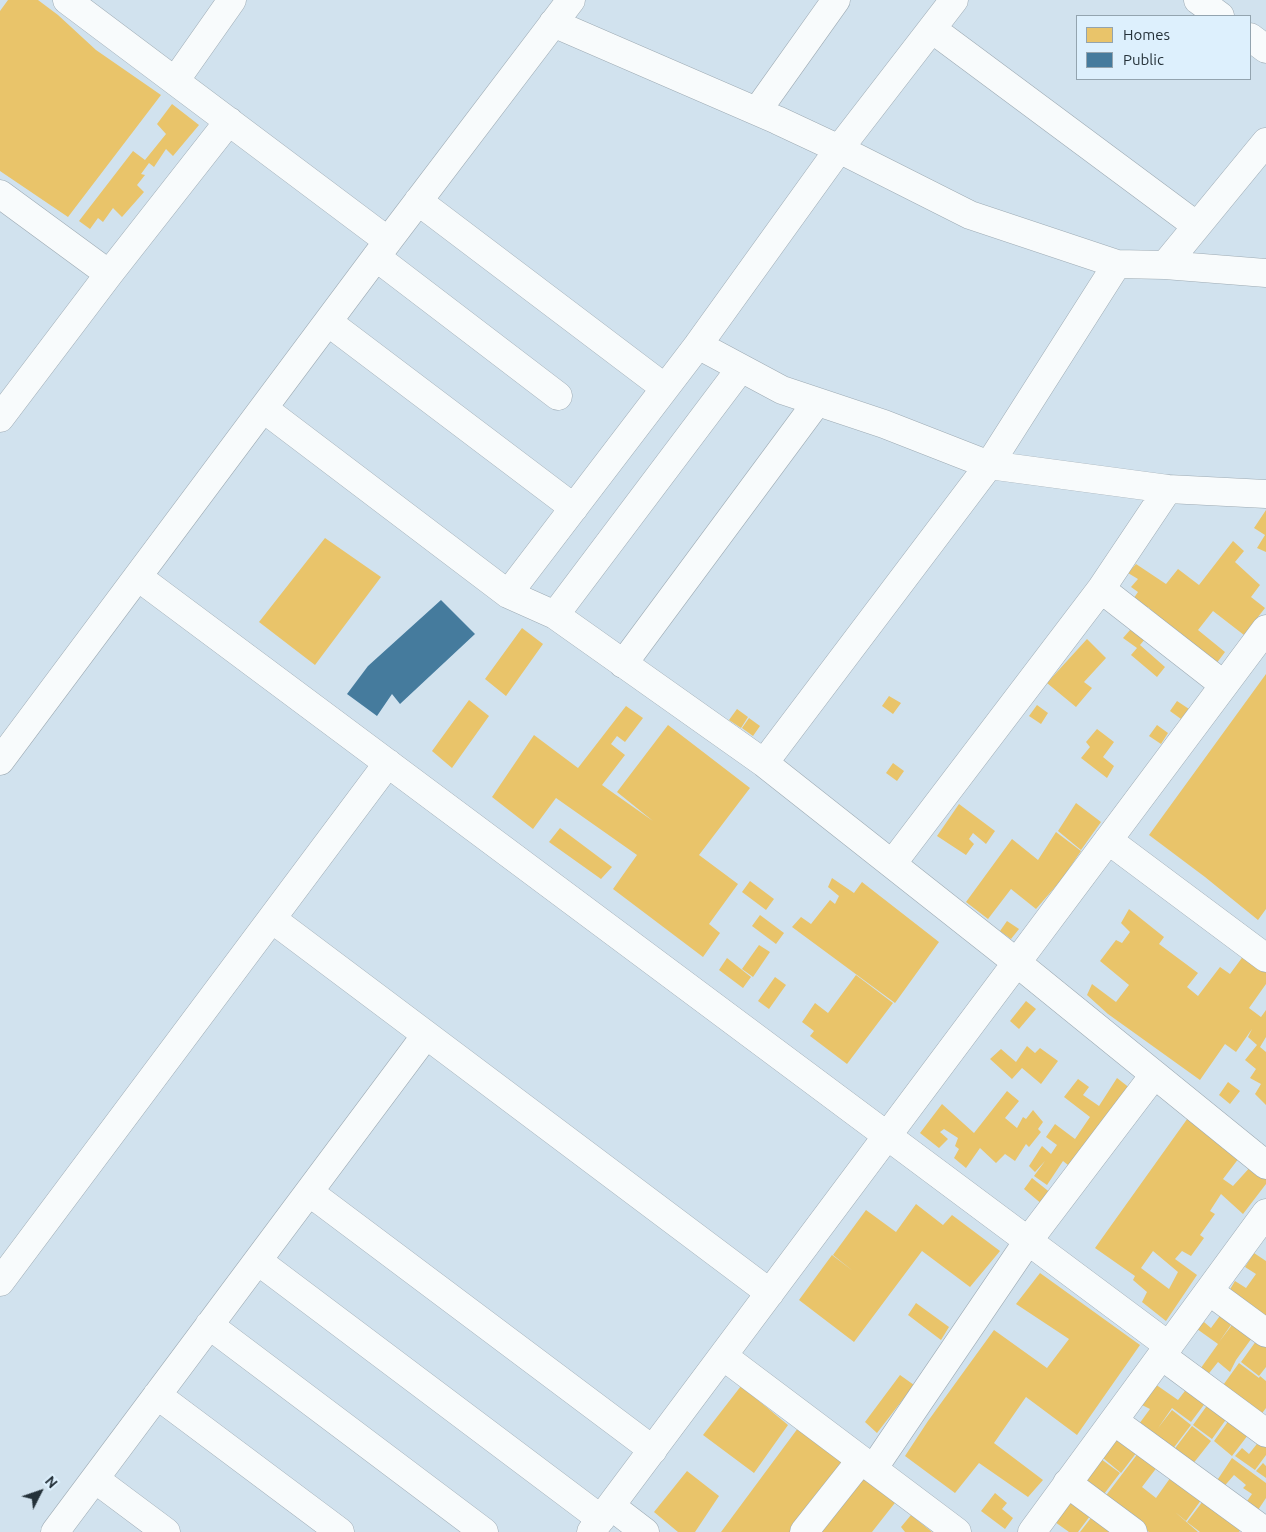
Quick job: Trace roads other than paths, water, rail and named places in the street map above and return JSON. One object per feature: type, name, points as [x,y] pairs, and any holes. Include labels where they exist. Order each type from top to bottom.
[{"type":"street","points":[[67,0],[229,122],[558,396]]},
{"type":"street","points":[[175,81],[232,0]]},
{"type":"street","points":[[0,760],[418,201],[571,0]]},
{"type":"street","points":[[757,111],[836,0]]},
{"type":"street","points":[[508,594],[698,345],[839,149],[954,0]]},
{"type":"street","points":[[1198,0],[1219,15]]},
{"type":"street","points":[[554,23],[757,111],[839,149],[970,215],[1117,264],[1165,265],[1266,272]]},
{"type":"street","points":[[932,29],[1197,226]]},
{"type":"street","points":[[1251,38],[1266,49]]},
{"type":"street","points":[[3,408],[229,122]]},
{"type":"street","points":[[1165,265],[1266,142]]},
{"type":"street","points":[[0,194],[110,274]]},
{"type":"street","points":[[418,201],[665,388]]},
{"type":"street","points":[[764,764],[989,465],[1117,264]]},
{"type":"street","points":[[328,322],[574,508]]},
{"type":"street","points":[[698,345],[782,390],[884,424],[989,465],[1168,489],[1266,494]]},
{"type":"street","points":[[555,615],[741,368]]},
{"type":"street","points":[[623,664],[817,402]]},
{"type":"street","points":[[264,409],[508,594],[555,615],[764,764],[1016,962],[1266,1165]]},
{"type":"street","points":[[892,864],[1100,589],[1168,489]]},
{"type":"street","points":[[138,577],[1028,1241],[1266,1433]]},
{"type":"street","points":[[1100,589],[1224,685]]},
{"type":"street","points":[[601,1519],[1266,629]]},
{"type":"street","points":[[0,1282],[388,764]]},
{"type":"street","points":[[1108,840],[1262,946]]},
{"type":"street","points":[[272,919],[770,1293]]},
{"type":"street","points":[[55,1532],[426,1035]]},
{"type":"street","points":[[804,1532],[867,1465],[1028,1241],[1154,1075]]},
{"type":"street","points":[[309,1192],[653,1450]]},
{"type":"street","points":[[1032,1532],[1209,1291],[1263,1224]]},
{"type":"street","points":[[258,1261],[601,1519],[645,1532]]},
{"type":"street","points":[[1209,1291],[1266,1333]]},
{"type":"street","points":[[210,1325],[484,1532]]},
{"type":"street","points":[[723,1356],[958,1532]]},
{"type":"street","points":[[158,1395],[340,1532]]},
{"type":"street","points":[[1114,1421],[1266,1532]]},
{"type":"street","points":[[95,1479],[166,1532]]},
{"type":"street","points":[[1067,1483],[1133,1532]]}]
